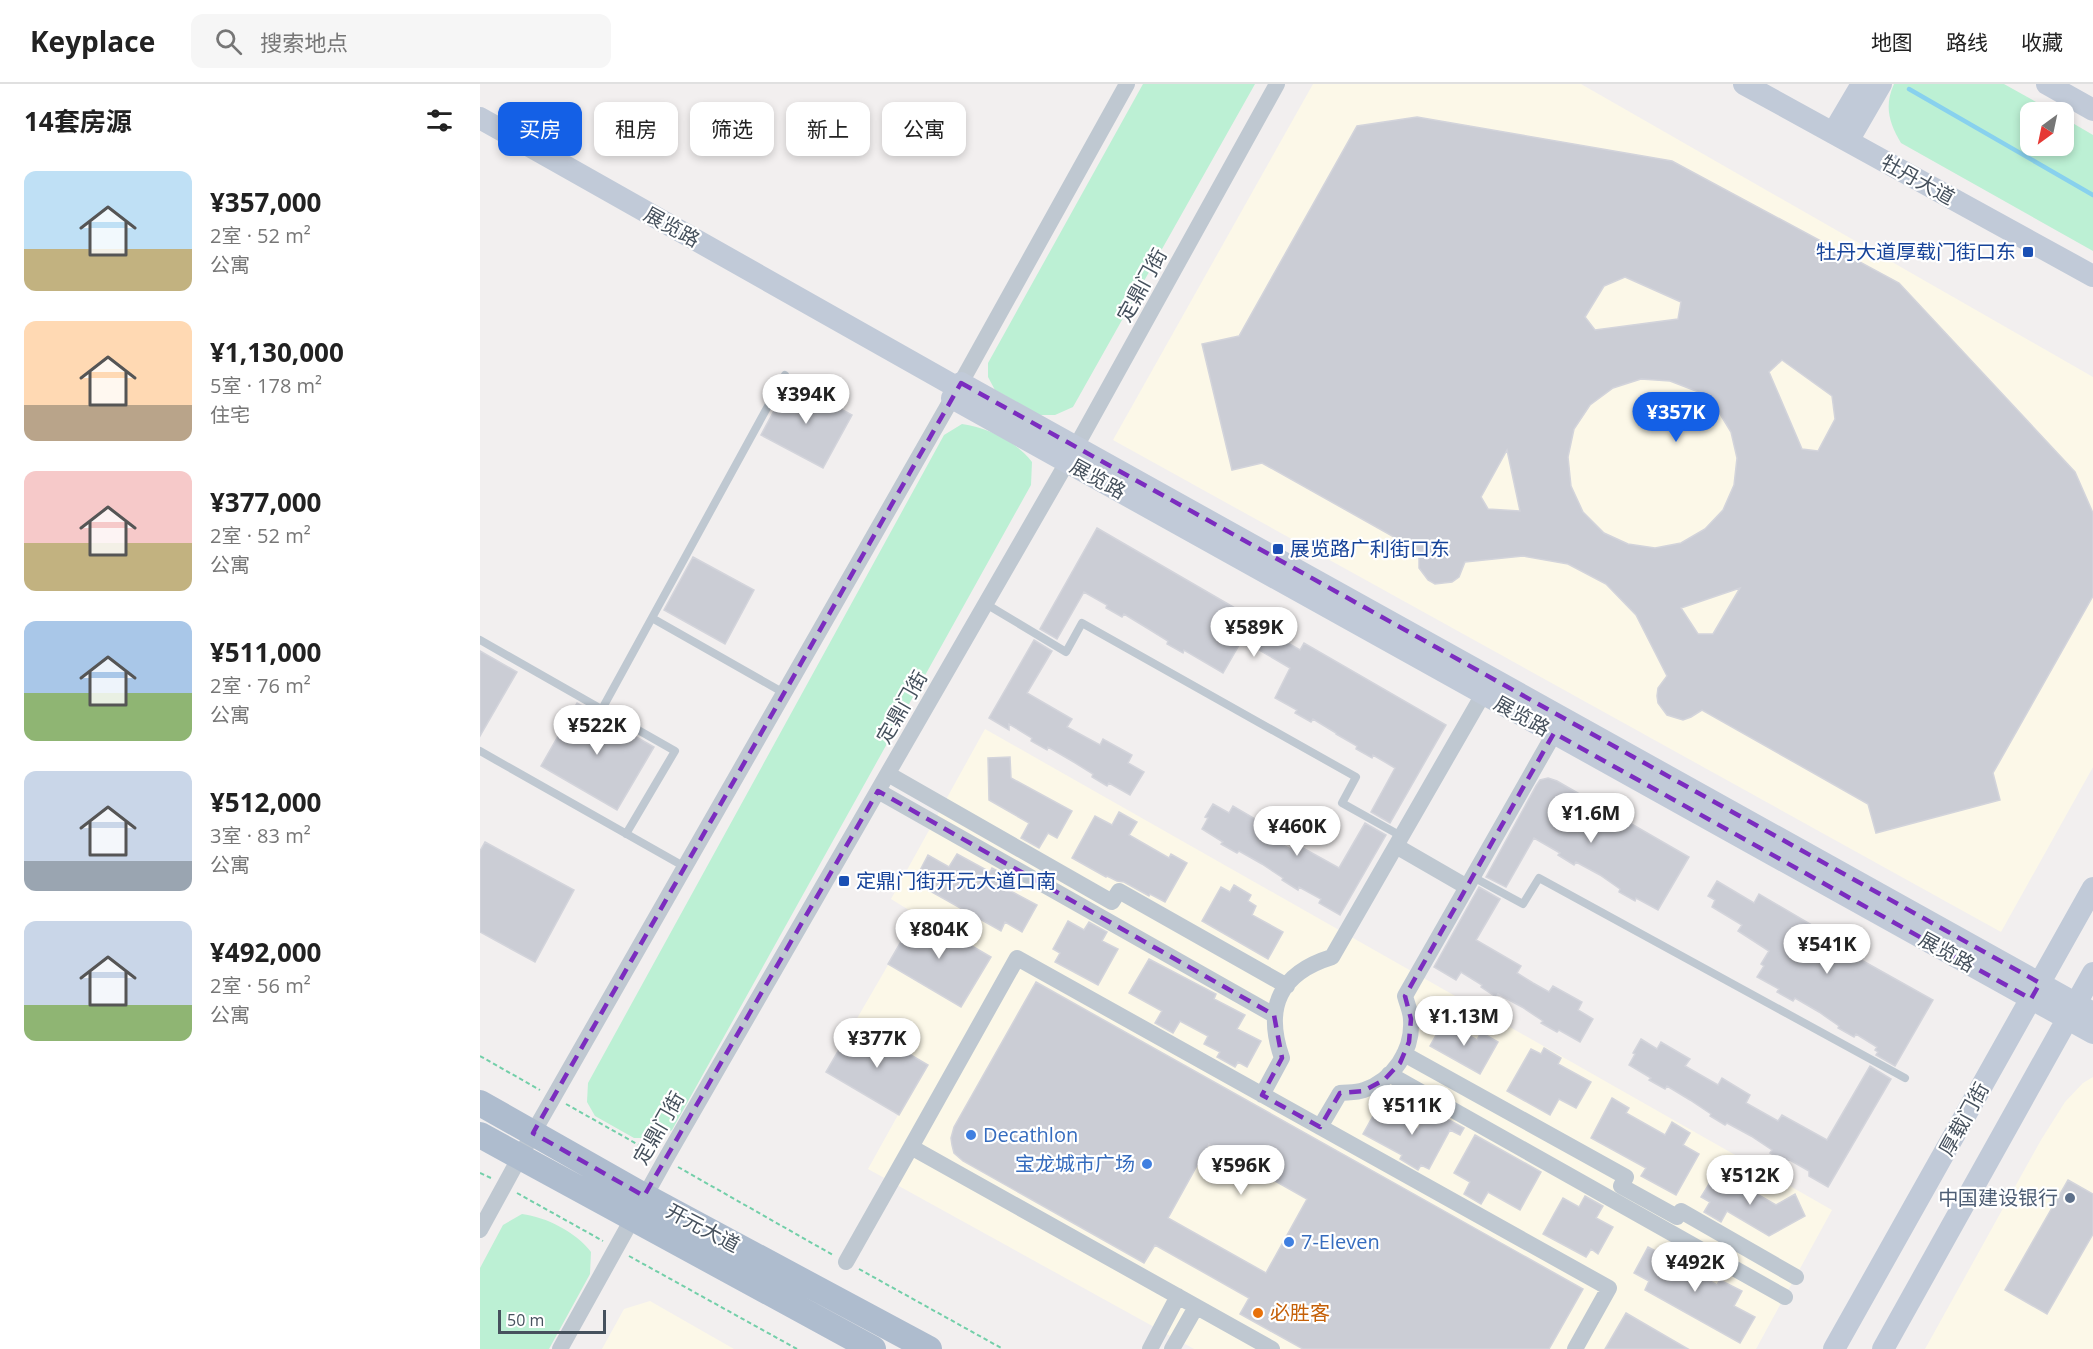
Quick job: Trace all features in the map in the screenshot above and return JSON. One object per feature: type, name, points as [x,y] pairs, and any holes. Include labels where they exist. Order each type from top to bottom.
[{"type":"main road","name":"开元大道","points":[[480,1103],[644,1196],[928,1349]]},
{"type":"main road","name":"开元大道","points":[[480,1135],[873,1349]]},
{"type":"street","points":[[480,1230],[957,389],[1127,84]]},
{"type":"street","name":"定鼎门街","points":[[560,1349],[644,1196],[1072,454],[1277,84]]},
{"type":"street","name":"牡丹大道","points":[[1744,84],[2093,276]]},
{"type":"street","points":[[1841,137],[1862,84]]},
{"type":"street","points":[[1841,137],[1881,84]]},
{"type":"street","points":[[2046,84],[2093,110]]},
{"type":"street","name":"展览路","points":[[480,118],[1072,454],[1558,726],[2036,991],[2079,1012],[2093,1034]]},
{"type":"street","points":[[1262,1095],[1282,1058],[1275,1038],[1274,1016],[1281,994],[1294,976],[1311,963],[1332,957],[1488,686]]},
{"type":"street","points":[[1320,1127],[1340,1093],[1363,1090],[1384,1080],[1400,1063],[1409,1042],[1411,1019],[1405,996],[1558,726]]},
{"type":"street","points":[[888,774],[1112,902],[1119,891],[1287,986]]},
{"type":"street","points":[[878,791],[1274,1016]]},
{"type":"street","points":[[1399,841],[1470,882]]},
{"type":"street","name":"厚载门街","points":[[1834,1349],[2093,888]]},
{"type":"street","points":[[846,1262],[1017,958],[1609,1288],[1575,1349]]},
{"type":"street","points":[[1883,1349],[2079,1012],[2093,973]]},
{"type":"street","points":[[1404,1054],[1626,1177],[1621,1186],[1677,1217],[1681,1211],[1796,1277]]},
{"type":"street","points":[[1389,1074],[1785,1297]]},
{"type":"street","points":[[911,1147],[1272,1349]]},
{"type":"street","points":[[1150,1349],[1178,1296]]},
{"type":"street","points":[[1172,1349],[1196,1307]]},
{"type":"lane","points":[[602,709],[785,375]]},
{"type":"lane","points":[[986,604],[1066,652],[1082,623],[1356,777],[1342,803],[1399,841]]},
{"type":"lane","points":[[652,618],[784,693]]},
{"type":"lane","points":[[480,640],[675,751],[626,834]]},
{"type":"lane","points":[[480,751],[685,867]]},
{"type":"lane","points":[[1470,882],[1522,904],[1539,878],[1905,1078]]},
{"type":"path","points":[[480,1056],[1003,1349]]},
{"type":"path","points":[[480,1173],[796,1349]]},
{"type":"highlighted area","points":[[961,383],[2040,983],[2031,999],[1554,733],[1405,996],[1411,1019],[1409,1042],[1400,1063],[1384,1080],[1363,1091],[1340,1093],[1320,1127],[1262,1095],[1282,1058],[1274,1015],[878,791],[644,1196],[533,1133]]},
{"type":"shaded area","points":[[1313,84],[1581,84],[2093,377],[2093,767],[2001,932],[1113,440]]},
{"type":"shaded area","points":[[985,729],[1832,1210],[1756,1349],[1690,1349],[1678,1342],[1688,1349],[1194,1349],[868,1169],[898,1115],[826,1072],[917,915],[891,899]]},
{"type":"shaded area","points":[[2093,1077],[2093,1349],[1925,1349],[2041,1140],[2065,1102],[2083,1083]]},
{"type":"shaded area","points":[[650,1301],[734,1349],[602,1349],[624,1309]]},
{"type":"green space","points":[[1143,84],[1255,84],[1073,407],[1055,415],[1039,415],[995,390],[988,377],[988,363]]},
{"type":"green space","points":[[1894,84],[2004,84],[2036,102],[2020,102],[2020,156],[2074,156],[2074,124],[2093,135],[2093,251],[1901,143],[1889,114]]},
{"type":"green space","points":[[962,424],[991,432],[1010,442],[1026,455],[1032,462],[1031,485],[672,1130],[656,1138],[634,1138],[595,1116],[587,1102],[588,1083],[944,435]]},
{"type":"green space","points":[[522,1214],[550,1222],[569,1232],[585,1245],[591,1252],[590,1274],[549,1349],[480,1349],[480,1268],[503,1225]]},
{"type":"building","points":[[1417,117],[1672,161],[1899,283],[2075,472],[2093,513],[2093,596],[1993,773],[2000,800],[1876,833],[1868,804],[1702,710],[1683,720],[1667,715],[1658,703],[1657,696],[1658,688],[1667,676],[1636,615],[1606,584],[1568,564],[1523,556],[1465,562],[1459,577],[1452,582],[1435,584],[1428,580],[1419,568],[1419,551],[1262,463],[1232,470],[1202,344],[1239,336],[1357,126]],"holes":[[[1625,277],[1681,302],[1678,319],[1595,330],[1585,317],[1604,286]],[[1782,360],[1832,396],[1835,419],[1818,451],[1802,449],[1769,372]],[[1641,379],[1670,381],[1696,391],[1717,409],[1731,432],[1737,458],[1734,485],[1723,510],[1705,529],[1681,543],[1655,548],[1628,544],[1604,533],[1583,512],[1571,486],[1568,457],[1574,429],[1590,405],[1613,388]],[[1507,450],[1520,511],[1488,509],[1481,497]],[[1740,588],[1713,634],[1698,634],[1681,608]]]},
{"type":"building","points":[[790,381],[852,415],[823,468],[761,435]]},
{"type":"building","points":[[1097,528],[1254,619],[1252,622],[1300,650],[1304,643],[1446,725],[1390,823],[1371,812],[1395,768],[1373,755],[1372,758],[1356,749],[1357,746],[1313,719],[1311,722],[1295,713],[1297,710],[1275,698],[1290,668],[1242,640],[1223,673],[1184,650],[1183,653],[1167,644],[1168,641],[1124,614],[1122,617],[1106,608],[1107,605],[1084,592],[1057,639],[1040,629]]},
{"type":"building","points":[[693,557],[754,590],[725,644],[664,610]]},
{"type":"building","points":[[1034,640],[1052,651],[1027,693],[1072,719],[1067,727],[1100,745],[1103,739],[1132,755],[1128,763],[1144,772],[1130,795],[1109,783],[1107,786],[1092,777],[1093,774],[1048,747],[1047,750],[1031,741],[1032,738],[1009,724],[1009,730],[989,718]]},
{"type":"building","points":[[480,651],[517,672],[480,736]]},
{"type":"building","points":[[577,703],[654,747],[617,810],[541,766]]},
{"type":"building","points":[[1010,757],[1011,778],[1072,811],[1057,838],[1048,833],[1039,848],[1021,838],[1029,823],[989,800],[988,758]]},
{"type":"building","points":[[1548,778],[1689,857],[1658,910],[1619,892],[1620,889],[1600,875],[1576,862],[1574,865],[1558,855],[1560,853],[1534,838],[1506,887],[1486,877],[1536,786],[1540,780]]},
{"type":"building","points":[[1213,804],[1229,813],[1233,806],[1262,823],[1258,830],[1290,849],[1294,843],[1339,868],[1365,823],[1386,835],[1340,915],[1319,903],[1321,899],[1299,887],[1298,890],[1262,864],[1221,844],[1223,842],[1202,829],[1208,818],[1205,817]]},
{"type":"building","points":[[1119,812],[1137,822],[1129,835],[1169,858],[1171,854],[1187,863],[1165,902],[1124,882],[1106,877],[1072,858],[1095,816],[1112,825]]},
{"type":"building","points":[[485,842],[574,890],[535,962],[480,932],[480,851]]},
{"type":"building","points":[[957,854],[990,872],[992,868],[1011,878],[1005,888],[1037,905],[1022,932],[1005,922],[1001,931],[914,882],[928,855],[949,867]]},
{"type":"building","points":[[1717,881],[1754,903],[1759,894],[1812,925],[1847,952],[1933,1000],[1895,1066],[1876,1055],[1877,1047],[1856,1034],[1854,1037],[1838,1028],[1839,1026],[1819,1012],[1795,998],[1793,1001],[1777,992],[1779,989],[1757,977],[1764,966],[1761,964],[1769,951],[1738,931],[1742,925],[1712,907],[1715,900],[1708,896]]},
{"type":"building","points":[[1234,885],[1251,895],[1248,901],[1256,906],[1252,915],[1283,932],[1268,959],[1202,921],[1221,887],[1230,892]]},
{"type":"building","points":[[1479,887],[1500,899],[1476,940],[1521,966],[1517,973],[1533,983],[1549,992],[1553,986],[1582,1002],[1578,1010],[1593,1019],[1580,1042],[1541,1023],[1543,1021],[1498,994],[1496,997],[1461,972],[1456,980],[1434,967]]},
{"type":"building","points":[[917,914],[991,957],[961,1007],[888,964]]},
{"type":"building","points":[[1068,921],[1084,930],[1089,922],[1107,932],[1102,941],[1118,949],[1098,985],[1055,962],[1060,953],[1053,949]]},
{"type":"building","points":[[1149,959],[1216,994],[1214,999],[1245,1015],[1237,1029],[1261,1041],[1247,1067],[1238,1062],[1235,1067],[1217,1057],[1220,1052],[1204,1044],[1208,1036],[1180,1021],[1173,1033],[1155,1023],[1162,1011],[1129,993]]},
{"type":"building","name":"宝龙城市广场","points":[[1036,982],[1583,1289],[1549,1349],[1303,1349],[1240,1314],[1249,1298],[1155,1245],[1144,1263],[963,1161],[954,1153],[951,1138],[954,1127]],"holes":[[[1209,1144],[1307,1199],[1266,1273],[1168,1218]]]},
{"type":"building","points":[[1444,1021],[1477,1040],[1481,1032],[1498,1042],[1480,1074],[1430,1046]]},
{"type":"building","points":[[855,1022],[928,1065],[899,1115],[826,1072]]},
{"type":"building","points":[[1641,1039],[1657,1049],[1661,1042],[1690,1059],[1685,1066],[1718,1085],[1722,1078],[1750,1095],[1746,1103],[1778,1121],[1782,1115],[1827,1140],[1870,1066],[1891,1079],[1828,1187],[1809,1176],[1809,1171],[1788,1159],[1786,1162],[1770,1153],[1772,1150],[1751,1136],[1727,1123],[1725,1125],[1690,1100],[1667,1086],[1665,1089],[1649,1080],[1651,1078],[1629,1065]]},
{"type":"building","points":[[1544,1048],[1561,1058],[1558,1064],[1591,1082],[1576,1108],[1559,1099],[1550,1115],[1507,1091],[1531,1049],[1541,1054]]},
{"type":"building","points":[[1612,1098],[1629,1108],[1626,1113],[1665,1135],[1672,1122],[1690,1133],[1683,1145],[1699,1154],[1676,1195],[1641,1176],[1646,1168],[1591,1138]]},
{"type":"building","points":[[1378,1107],[1418,1129],[1429,1109],[1464,1128],[1460,1135],[1450,1130],[1429,1169],[1421,1165],[1418,1170],[1400,1159],[1402,1155],[1363,1134]]},
{"type":"building","points":[[1475,1135],[1541,1172],[1520,1210],[1488,1192],[1481,1204],[1464,1194],[1470,1182],[1454,1173]]},
{"type":"building","points":[[1717,1171],[1776,1205],[1795,1194],[1805,1216],[1769,1236],[1727,1211],[1721,1222],[1704,1212],[1710,1202],[1701,1197]]},
{"type":"building","points":[[2068,1180],[2093,1194],[2093,1234],[2047,1314],[2005,1290]]},
{"type":"building","points":[[1585,1196],[1603,1206],[1596,1218],[1613,1227],[1598,1254],[1591,1249],[1586,1257],[1543,1234],[1563,1198],[1579,1207]]},
{"type":"building","points":[[1648,1247],[1680,1264],[1686,1253],[1703,1263],[1698,1274],[1717,1285],[1720,1280],[1742,1291],[1734,1306],[1755,1317],[1740,1343],[1645,1290],[1649,1281],[1634,1273]]},
{"type":"building","points":[[1626,1313],[1688,1349],[1605,1349]]},
{"type":"waterway","points":[[1909,89],[2093,195]]},
{"type":"place","name":"牡丹大道厚载门街口东","points":[[2028,252]]},
{"type":"place","name":"展览路广利街口东","points":[[1278,549]]},
{"type":"place","name":"定鼎门街开元大道口南","points":[[844,881]]},
{"type":"place","name":"Decathlon","points":[[971,1135]]},
{"type":"place","name":"宝龙城市广场","points":[[1147,1164]]},
{"type":"place","name":"中国建设银行","points":[[2070,1198]]},
{"type":"place","name":"7-Eleven","points":[[1289,1242]]},
{"type":"place","name":"必胜客","points":[[1258,1313]]}]
